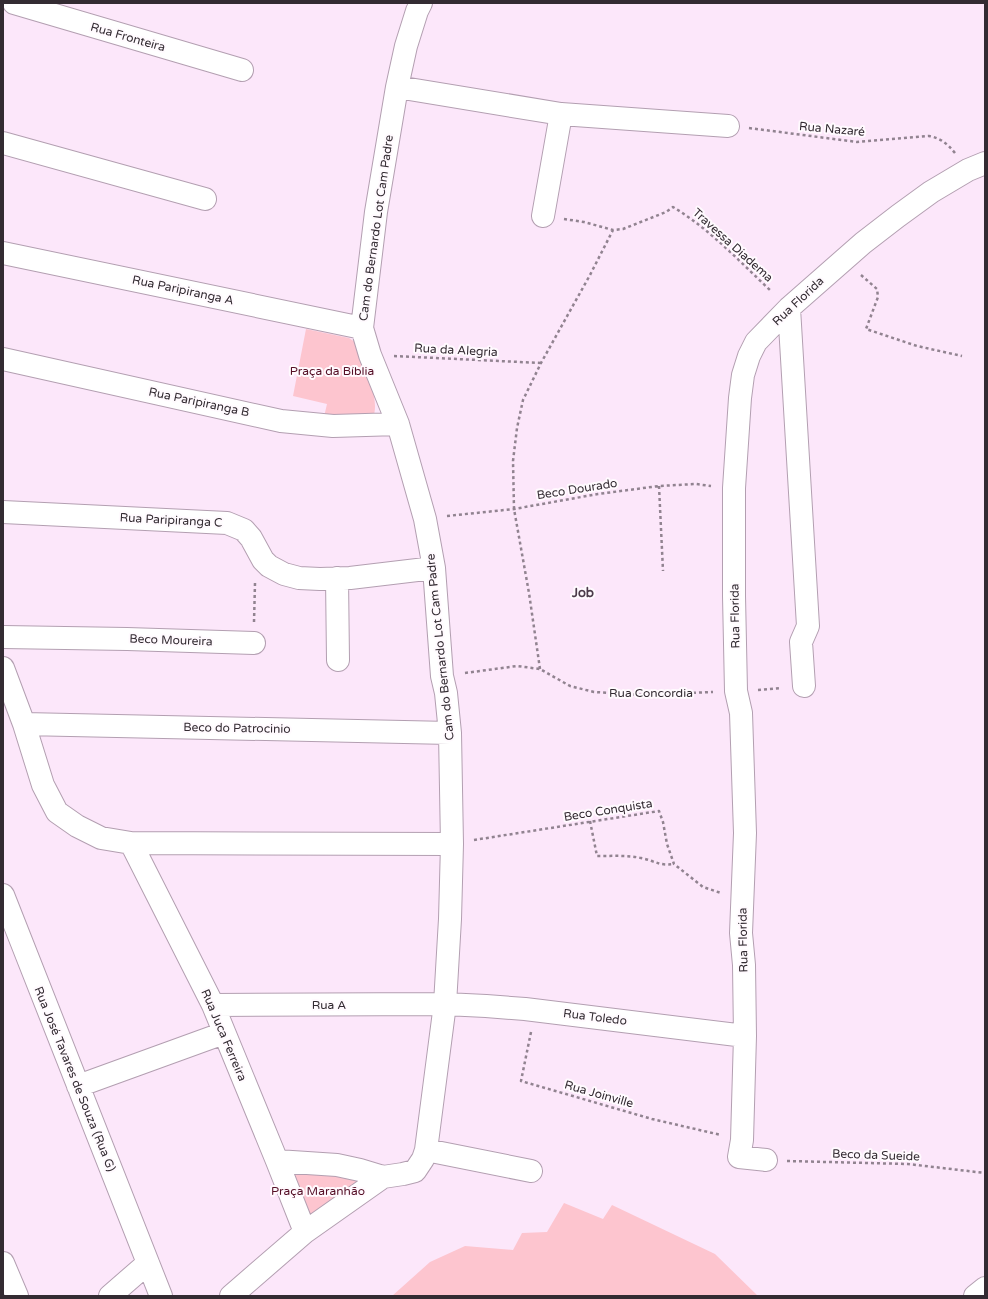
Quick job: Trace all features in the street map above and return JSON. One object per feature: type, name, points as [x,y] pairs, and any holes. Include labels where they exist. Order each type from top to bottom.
[{"type":"street","name":"Rua Fronteira","points":[[14,3],[242,70]]},
{"type":"street","name":"Cam do Bernardo Lot Cam Padre","points":[[231,1296],[305,1232],[393,1176],[415,1171],[423,1160],[426,1150],[445,1004],[452,844],[450,732],[446,693],[442,676],[434,568],[424,519],[398,424],[370,355],[362,328],[376,212],[397,87],[406,46],[421,3]]},
{"type":"street","points":[[397,87],[561,114],[728,126]]},
{"type":"street","points":[[542,216],[561,114]]},
{"type":"street","points":[[3,143],[205,199]]},
{"type":"street","name":"Rua Florida","points":[[766,1160],[739,1157],[742,1140],[745,1036],[744,965],[741,933],[745,833],[740,713],[736,691],[734,488],[743,375],[756,342],[789,308],[843,260],[931,192],[977,167]]},
{"type":"street","name":"Rua Paripiranga A","points":[[3,253],[362,328]]},
{"type":"street","points":[[789,308],[808,626],[801,642],[804,686]]},
{"type":"street","name":"Rua Paripiranga B","points":[[3,359],[281,421],[333,426],[398,424]]},
{"type":"street","name":"Rua Paripiranga C","points":[[3,512],[227,523],[244,530],[252,538],[263,560],[269,566],[284,574],[299,578],[337,578],[434,568]]},
{"type":"street","points":[[337,578],[338,660]]},
{"type":"street","name":"Beco Moureira","points":[[3,637],[254,643]]},
{"type":"street","points":[[3,668],[24,724],[43,785],[57,812],[77,826],[101,838],[132,843],[452,844]]},
{"type":"street","name":"Beco do Patrocinio","points":[[24,724],[450,732]]},
{"type":"street","name":"Rua Juca Ferreira","points":[[132,843],[213,1005],[305,1232]]},
{"type":"street","name":"Rua José Tavares de Souza (Rua G)","points":[[3,895],[161,1296]]},
{"type":"street","name":"Rua A","points":[[213,1005],[445,1004]]},
{"type":"street","name":"Rua Toledo","points":[[445,1004],[536,1010],[745,1036]]},
{"type":"street","points":[[78,1086],[224,1033]]},
{"type":"street","points":[[426,1150],[531,1171]]},
{"type":"street","points":[[277,1161],[338,1165],[393,1176]]},
{"type":"street","points":[[3,1263],[17,1296]]},
{"type":"street","points":[[110,1296],[148,1263]]},
{"type":"street","points":[[975,1296],[985,1288]]},
{"type":"path","name":"Rua Nazaré","points":[[728,126],[856,142],[928,136],[936,137],[944,141],[977,167]]},
{"type":"path","name":"Travessa Diadema","points":[[612,230],[623,229],[641,222],[666,212],[673,206],[690,217],[722,244],[789,308]]},
{"type":"path","points":[[540,669],[529,593],[514,509],[513,461],[517,428],[523,400],[541,363],[590,275],[612,230],[584,222],[542,216]]},
{"type":"path","points":[[843,260],[877,289],[878,297],[866,329],[917,346],[962,356]]},
{"type":"path","name":"Rua da Alegria","points":[[370,355],[541,363]]},
{"type":"path","name":"Beco Dourado","points":[[424,519],[514,509],[598,494],[659,486],[696,484],[734,488]]},
{"type":"path","points":[[659,486],[663,571]]},
{"type":"path","points":[[254,643],[256,575],[263,560]]},
{"type":"path","name":"Rua Concordia","points":[[442,676],[517,666],[540,669],[570,686],[594,692],[644,695],[804,686]]},
{"type":"path","name":"Beco Conquista","points":[[452,844],[659,811],[663,822],[667,844],[674,864]]},
{"type":"path","points":[[590,822],[597,856],[641,858],[663,865],[674,864],[703,887],[726,894],[743,893]]},
{"type":"path","name":"Rua Joinville","points":[[536,1010],[521,1080],[652,1119],[742,1140]]},
{"type":"path","name":"Beco da Sueide","points":[[766,1160],[908,1164],[985,1173]]},
{"type":"green space","name":"Praça da Bíblia","points":[[306,329],[349,338],[355,342],[373,390],[375,410],[373,418],[323,421],[327,404],[293,396]]},
{"type":"green space","name":"Praça Maranhão","points":[[277,1161],[383,1177],[305,1232]]},
{"type":"green space","points":[[564,1203],[603,1219],[612,1205],[715,1254],[758,1296],[392,1296],[430,1262],[465,1246],[513,1250],[522,1233],[547,1232]]},
{"type":"district","name":"Job","points":[[583,593]]}]
